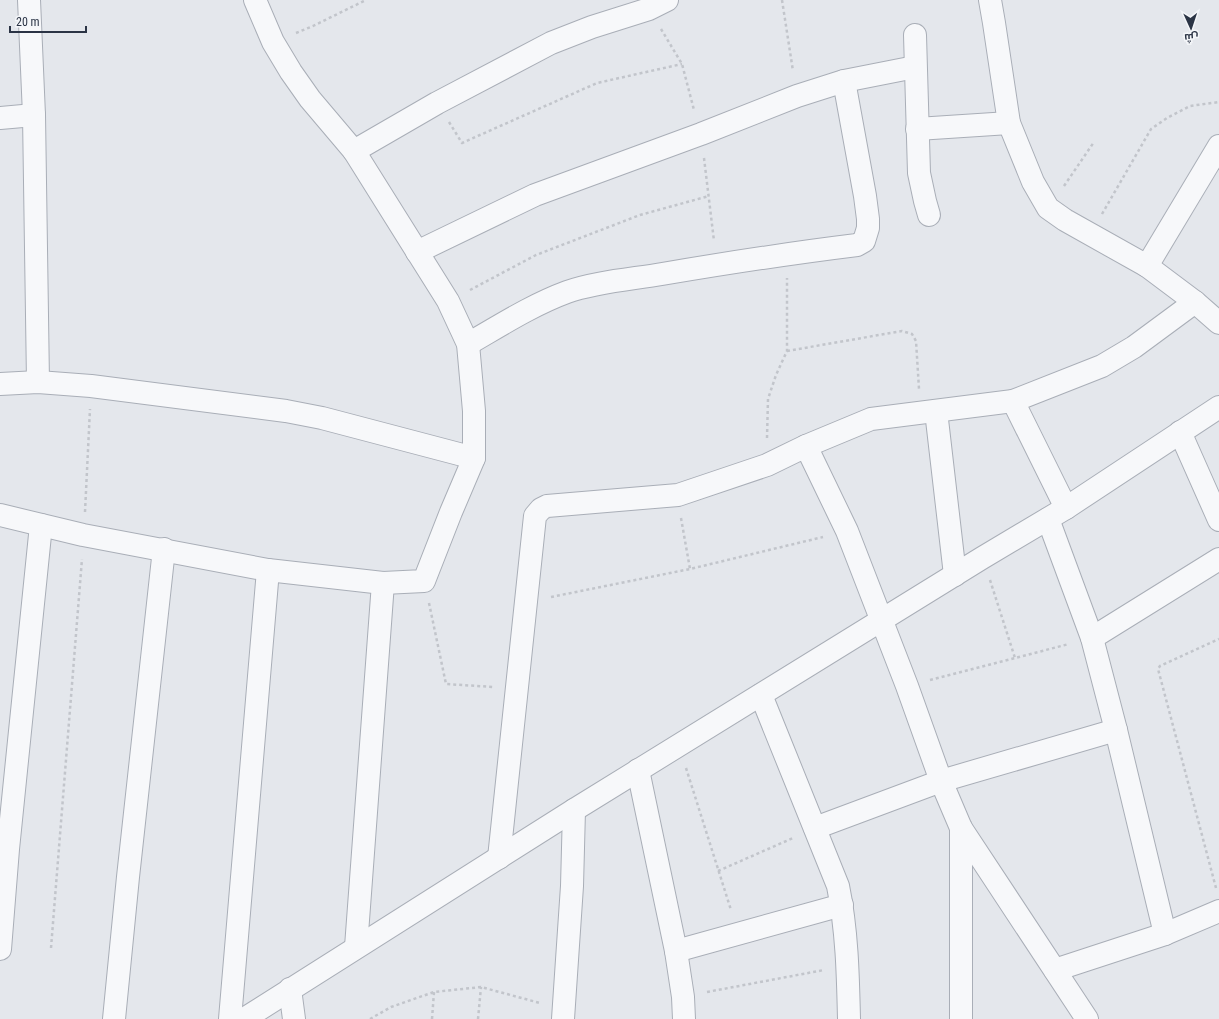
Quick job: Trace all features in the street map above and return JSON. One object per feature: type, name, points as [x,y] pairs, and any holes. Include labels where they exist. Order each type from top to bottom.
[{"type":"street","points":[[29,0],[34,114],[38,382]]},
{"type":"street","points":[[0,515],[84,535],[268,570],[383,583],[424,581],[474,458],[474,411],[468,344],[448,301],[354,150],[310,99],[291,72],[273,42],[254,0]]},
{"type":"street","points":[[990,0],[1009,123],[1033,182],[1048,208],[1065,220],[1147,266],[1219,322]]},
{"type":"street","points":[[354,150],[437,103],[551,43],[658,4]]},
{"type":"street","points":[[915,35],[919,173],[929,214]]},
{"type":"street","points":[[417,252],[534,195],[700,134],[797,96],[844,81],[915,67]]},
{"type":"street","points":[[468,344],[540,302],[569,291],[717,265],[857,245],[864,241],[868,228],[865,196],[844,81]]},
{"type":"street","points":[[0,118],[34,114]]},
{"type":"street","points":[[917,129],[1009,123]]},
{"type":"street","points":[[1147,266],[1219,146]]},
{"type":"street","points":[[499,858],[535,516],[541,509],[547,506],[678,495],[767,465],[806,446],[871,419],[1013,401],[1102,366],[1134,347],[1195,302]]},
{"type":"street","points":[[0,384],[38,382],[91,386],[286,411],[322,418],[474,458]]},
{"type":"street","points":[[1013,401],[1057,513],[1116,730],[1165,934]]},
{"type":"street","points":[[244,1019],[638,770],[1057,513],[1219,407]]},
{"type":"street","points":[[928,412],[955,575]]},
{"type":"street","points":[[1180,432],[1219,520]]},
{"type":"street","points":[[806,446],[847,531],[907,686],[941,781],[961,828],[1087,1019]]},
{"type":"street","points":[[0,949],[8,849],[41,525]]},
{"type":"street","points":[[114,1019],[164,549]]},
{"type":"street","points":[[1092,638],[1219,559]]},
{"type":"street","points":[[230,1019],[268,570]]},
{"type":"street","points":[[356,947],[383,583]]},
{"type":"street","points":[[761,695],[838,886],[842,905],[848,965],[849,1019]]},
{"type":"street","points":[[815,828],[941,781],[1116,730]]},
{"type":"street","points":[[638,770],[676,951],[683,997],[684,1019]]},
{"type":"street","points":[[563,1015],[572,886],[574,810]]},
{"type":"street","points":[[961,828],[961,1019]]},
{"type":"street","points":[[1055,970],[1165,934],[1218,901]]},
{"type":"street","points":[[676,951],[842,905]]},
{"type":"street","points":[[290,989],[294,1019]]},
{"type":"path","points":[[273,42],[314,26],[366,0]]},
{"type":"path","points":[[782,0],[797,96]]},
{"type":"path","points":[[658,4],[682,64],[700,134],[717,265]]},
{"type":"path","points":[[437,103],[462,143],[596,83],[682,64]]},
{"type":"path","points":[[1090,234],[1150,129],[1190,106],[1219,102]]},
{"type":"path","points":[[1048,208],[1094,142]]},
{"type":"path","points":[[448,301],[536,255],[640,215],[708,196]]},
{"type":"path","points":[[767,465],[768,399],[776,375],[787,351],[788,254]]},
{"type":"path","points":[[787,351],[902,331],[912,334],[916,341],[928,412]]},
{"type":"path","points":[[51,948],[84,535],[91,386]]},
{"type":"path","points":[[678,495],[690,569]]},
{"type":"path","points":[[527,601],[690,569],[847,531]]},
{"type":"path","points":[[982,558],[1015,658]]},
{"type":"path","points":[[424,581],[446,684],[516,689]]},
{"type":"path","points":[[907,686],[1092,638]]},
{"type":"path","points":[[1218,901],[1158,670],[1160,666],[1219,639]]},
{"type":"path","points":[[679,745],[739,933]]},
{"type":"path","points":[[718,871],[815,828]]},
{"type":"path","points":[[683,997],[848,965]]},
{"type":"path","points":[[370,1019],[391,1007],[434,992],[481,987],[563,1015]]},
{"type":"path","points":[[478,1019],[481,987]]},
{"type":"path","points":[[432,1019],[434,992]]}]
